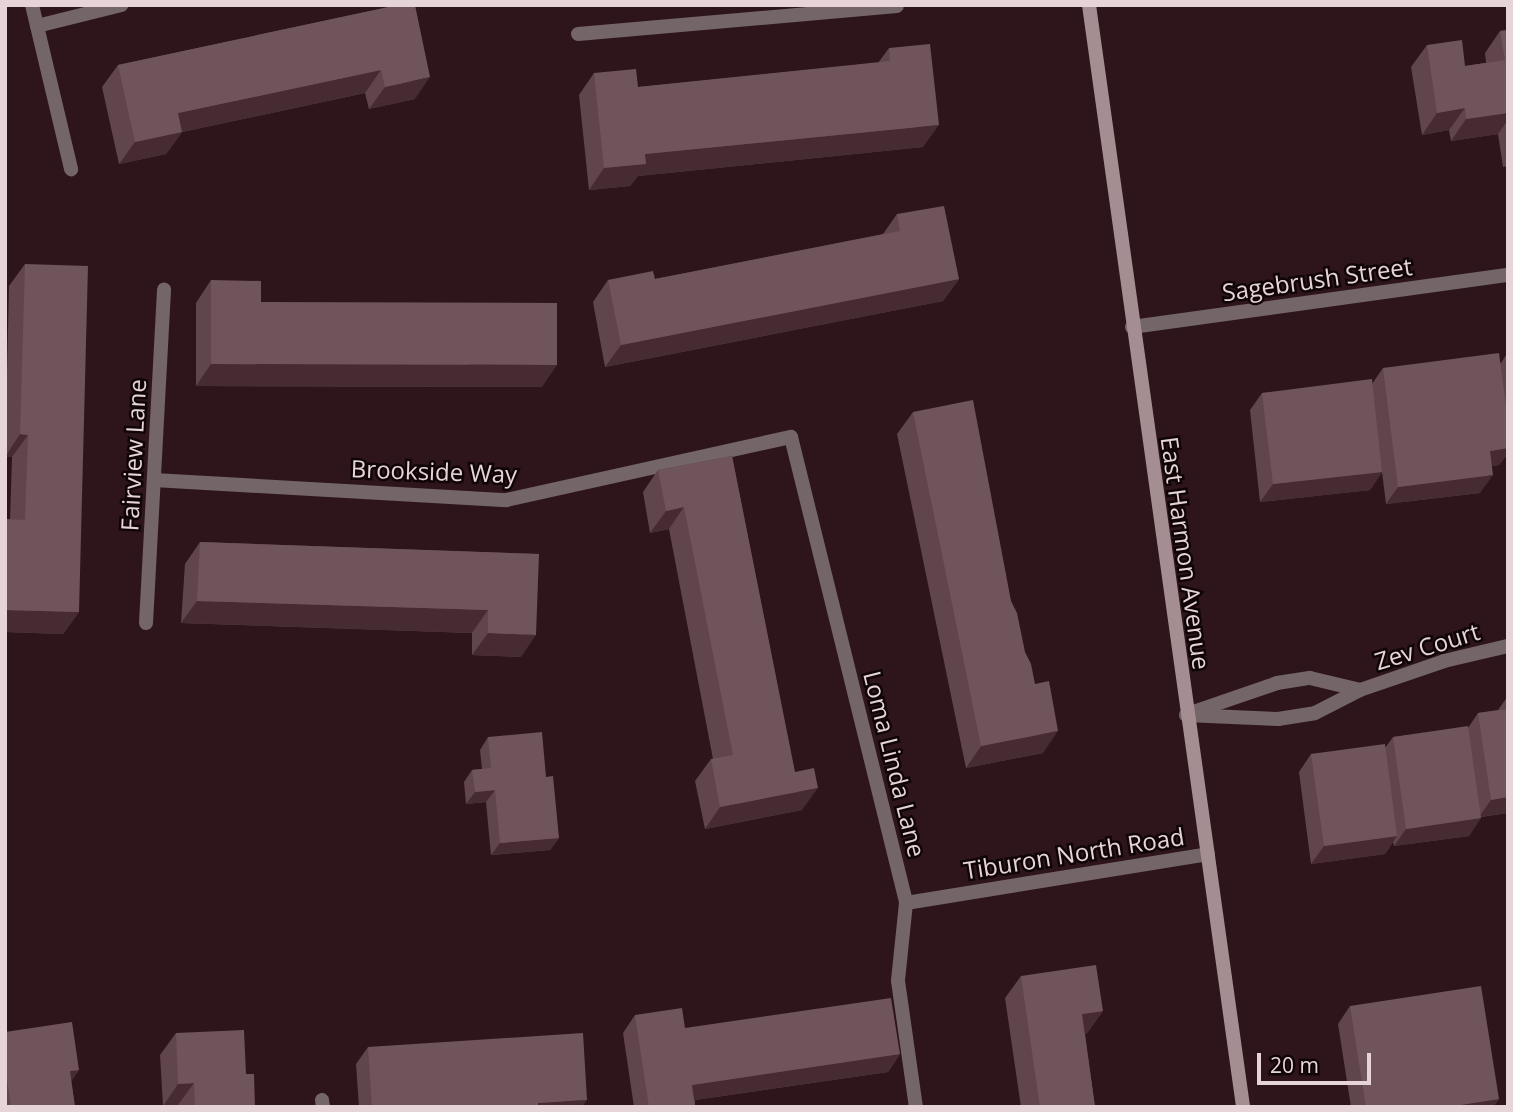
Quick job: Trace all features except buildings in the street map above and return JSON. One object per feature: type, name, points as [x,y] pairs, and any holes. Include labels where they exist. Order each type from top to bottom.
[{"type":"main road","name":"East Harmon Avenue","points":[[1089,5],[1186,715],[1243,1107]]},
{"type":"street","points":[[32,5],[71,169]]},
{"type":"street","points":[[37,26],[121,5]]},
{"type":"street","points":[[578,34],[743,12],[897,6]]},
{"type":"street","name":"Sagebrush Street","points":[[1132,327],[1508,275]]},
{"type":"street","name":"Fairview Lane","points":[[146,623],[164,289]]},
{"type":"street","name":"Brookside Way","points":[[154,480],[506,500],[791,438]]},
{"type":"street","name":"Loma Linda Lane","points":[[791,438],[906,903],[898,981],[916,1107]]},
{"type":"street","name":"Zev Court","points":[[1186,715],[1278,719],[1315,713],[1360,690],[1444,661],[1508,646]]},
{"type":"street","name":"Zev Court","points":[[1186,715],[1277,683],[1310,678],[1360,690]]},
{"type":"street","name":"Tiburon North Road","points":[[906,903],[1208,854]]}]
